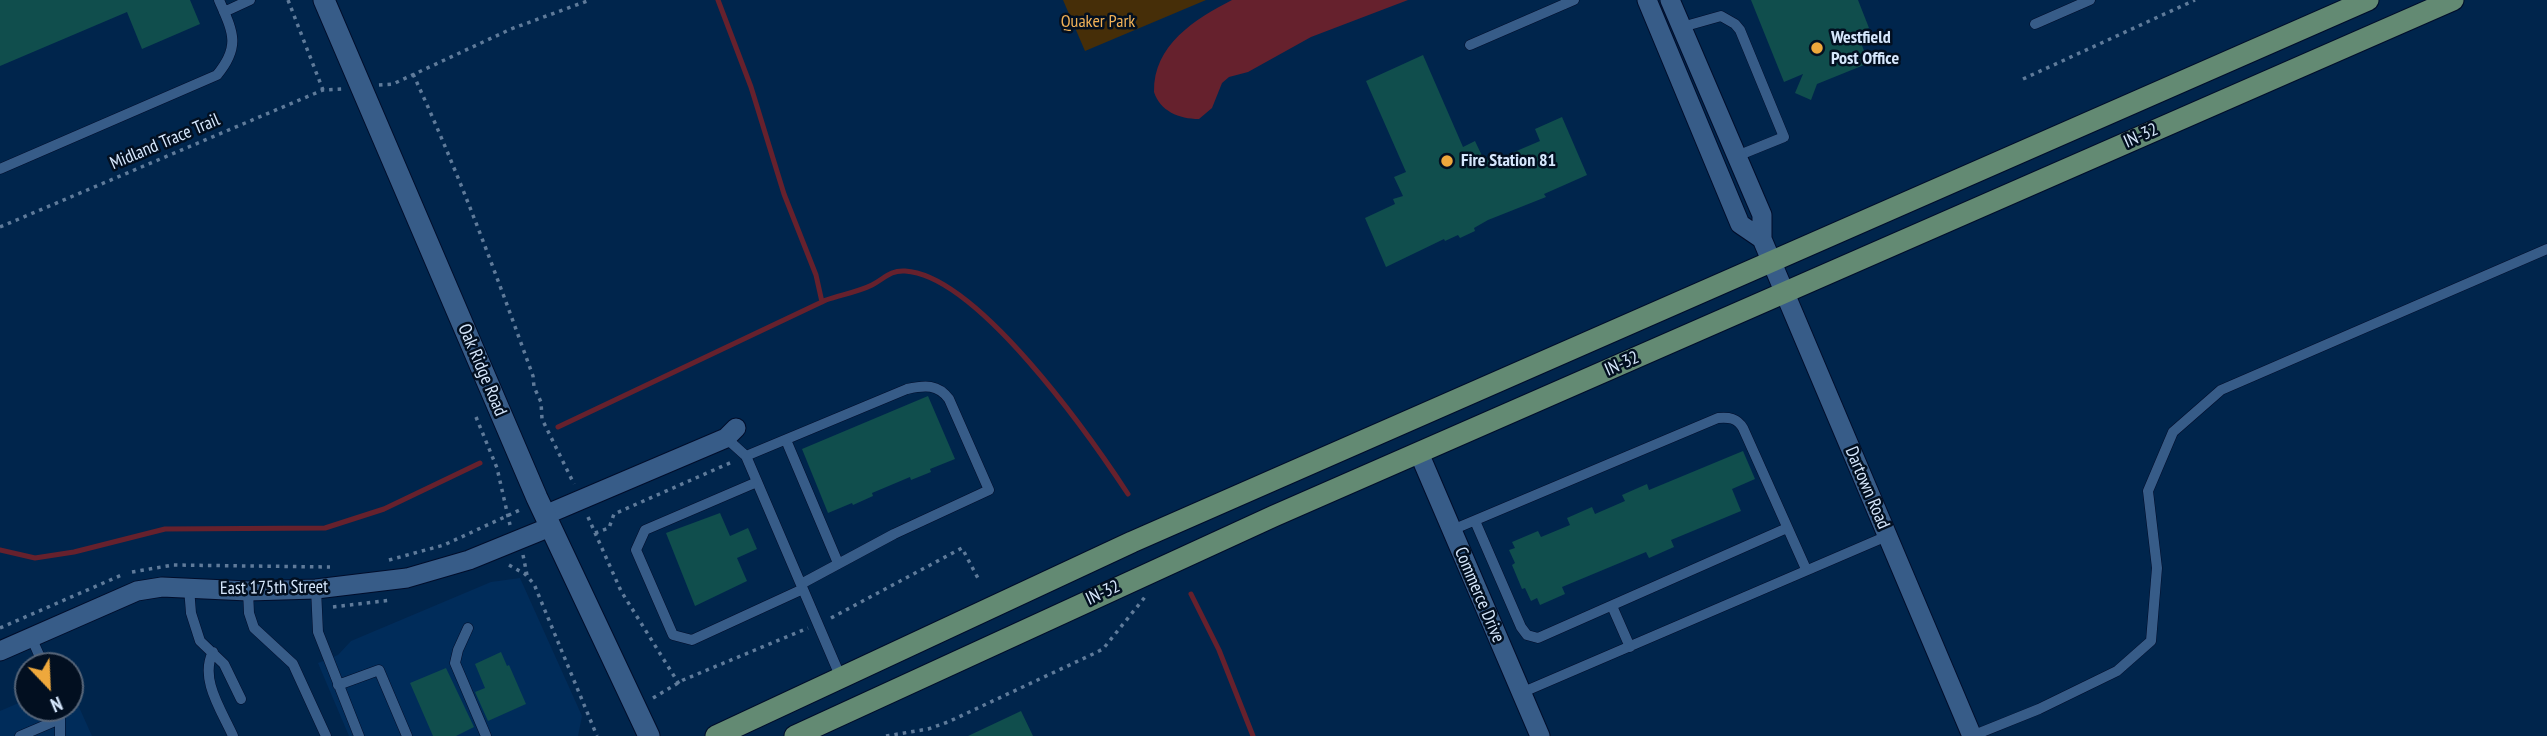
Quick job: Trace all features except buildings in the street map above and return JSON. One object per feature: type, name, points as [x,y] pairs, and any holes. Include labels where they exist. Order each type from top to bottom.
[{"type":"main road","name":"IN-32","points":[[716,736],[1132,542],[2368,0]]},
{"type":"main road","name":"IN-32","points":[[795,736],[1121,584],[2453,0]]},
{"type":"street","name":"Oak Ridge Road","points":[[324,0],[545,515],[649,736]]},
{"type":"street","name":"Dartown Road","points":[[1647,0],[1740,224],[1762,239]]},
{"type":"street","name":"Dartown Road","points":[[1670,0],[1762,215],[1762,239],[1771,262],[1972,736]]},
{"type":"street","name":"East 175th Street","points":[[0,651],[137,592],[162,587],[248,591],[316,599],[407,578],[469,560],[545,515],[731,433]]},
{"type":"street","name":"Commerce Drive","points":[[1419,453],[1539,736]]},
{"type":"lane","points":[[0,169],[217,75],[230,59],[234,41],[219,0]]},
{"type":"lane","points":[[224,12],[250,0]]},
{"type":"lane","points":[[1470,45],[1574,0]]},
{"type":"lane","points":[[2035,24],[2083,1]]},
{"type":"lane","points":[[1682,27],[1721,16],[1735,24],[1784,137],[1737,156]]},
{"type":"lane","points":[[1972,736],[2039,709],[2117,671],[2151,641],[2157,568],[2148,491],[2173,432],[2221,390],[2547,249]]},
{"type":"lane","points":[[746,456],[907,389],[931,386],[943,391],[949,399],[989,490],[894,534],[802,586],[692,640],[673,635],[636,550],[645,530],[757,482]]},
{"type":"lane","points":[[1452,530],[1718,418],[1727,417],[1737,421],[1743,428],[1806,569]]},
{"type":"lane","points":[[731,433],[746,456],[841,678]]},
{"type":"lane","points":[[786,440],[838,564]]},
{"type":"lane","points":[[1475,521],[1521,627],[1527,635],[1538,638],[1787,528]]},
{"type":"lane","points":[[1521,693],[1887,536]]},
{"type":"lane","points":[[189,588],[191,613],[200,641],[224,664],[241,699]]},
{"type":"lane","points":[[248,591],[249,613],[254,628],[293,664],[326,736]]},
{"type":"lane","points":[[316,599],[317,632],[359,736]]},
{"type":"lane","points":[[1612,606],[1630,647]]},
{"type":"lane","points":[[468,628],[455,663],[486,736]]},
{"type":"lane","points":[[31,637],[38,652]]},
{"type":"lane","points":[[213,652],[208,666],[209,680],[233,736]]},
{"type":"lane","points":[[338,685],[379,670],[407,736]]},
{"type":"lane","points":[[20,736],[44,722]]},
{"type":"path","points":[[288,0],[323,90]]},
{"type":"path","points":[[393,84],[511,29],[590,0]]},
{"type":"path","points":[[2023,79],[2195,0]]},
{"type":"path","points":[[413,74],[443,138],[477,222],[533,376],[542,419],[621,591],[678,684]]},
{"type":"path","name":"Midland Trace Trail","points":[[0,227],[323,90],[342,89]]},
{"type":"path","points":[[476,417],[497,468],[505,496],[506,516]]},
{"type":"path","points":[[595,533],[609,528],[614,514],[746,456]]},
{"type":"path","points":[[381,561],[444,545],[506,516],[545,515]]},
{"type":"path","points":[[0,628],[122,575],[145,568],[197,565],[334,567]]},
{"type":"path","points":[[501,566],[514,566],[534,584],[597,736]]},
{"type":"path","points":[[886,736],[928,729],[948,722],[1103,649],[1151,590]]},
{"type":"path","points":[[316,599],[348,607],[397,599]]},
{"type":"shaded area","points":[[1232,0],[1408,0],[1311,37],[1248,72],[1229,77],[1222,83],[1212,108],[1199,119],[1171,113],[1161,104],[1154,92],[1156,75],[1168,47],[1191,25]]},
{"type":"shaded area","points":[[520,578],[582,716],[578,736],[349,736],[318,663],[338,655],[351,641],[491,582]]},
{"type":"shaded area","points":[[14,705],[14,722],[84,722],[84,718],[92,736],[0,736],[0,711]]},
{"type":"green space","name":"Quaker Park","points":[[1063,0],[1206,0],[1085,51]]},
{"type":"waterway","points":[[718,0],[751,87],[784,194],[816,275],[822,302]]},
{"type":"waterway","points":[[558,427],[826,300],[867,287],[891,273],[905,271],[934,279],[965,299],[997,328],[1060,399],[1128,494]]},
{"type":"waterway","points":[[0,550],[35,558],[74,552],[165,529],[325,528],[384,509],[480,463]]},
{"type":"waterway","points":[[1191,594],[1219,650],[1253,736]]},
{"type":"place","name":"Westfield Post Office","points":[[1817,48]]},
{"type":"place","name":"Fire Station 81","points":[[1447,161]]}]
